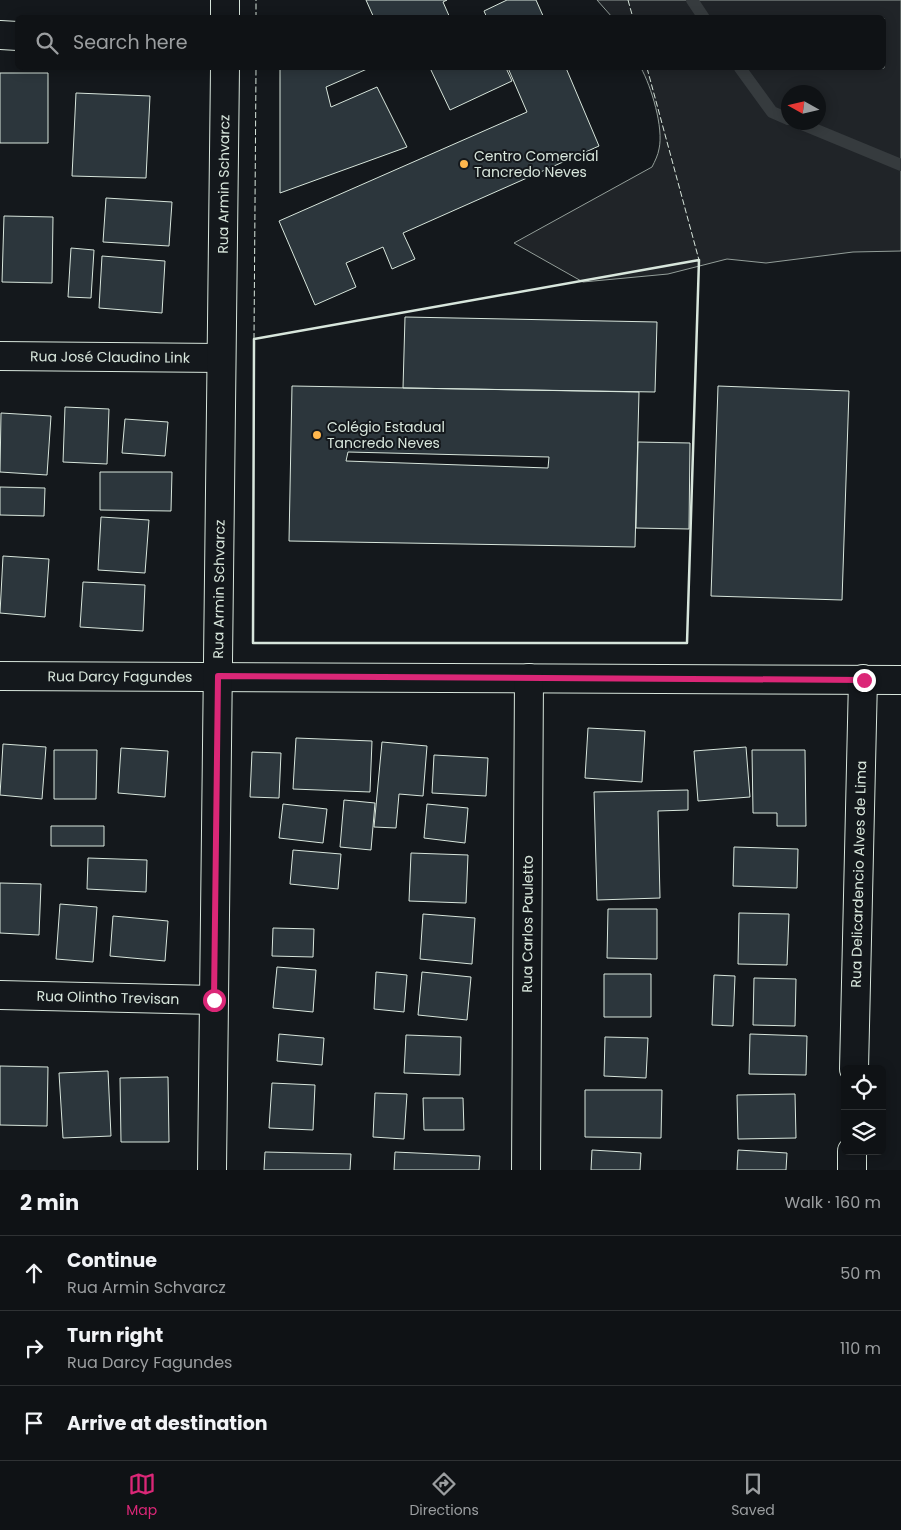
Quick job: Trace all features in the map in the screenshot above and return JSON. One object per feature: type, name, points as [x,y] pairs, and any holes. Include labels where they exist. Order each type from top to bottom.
[{"type":"street","points":[[225,0],[225,15]]},
{"type":"street","points":[[0,35],[15,36]]},
{"type":"street","name":"Rua Armin Schvarcz","points":[[212,1170],[225,70]]},
{"type":"street","name":"Rua José Claudino Link","points":[[0,356],[221,358]]},
{"type":"street","name":"Rua Darcy Fagundes","points":[[0,676],[901,680]]},
{"type":"street","name":"Rua Carlos Pauletto","points":[[526,1170],[529,678]]},
{"type":"street","name":"Rua Delicardencio Alves de Lima","points":[[854,1065],[864,680]]},
{"type":"street","name":"Rua Olintho Trevisan","points":[[0,995],[214,1000]]},
{"type":"street","points":[[852,1155],[852,1170]]},
{"type":"shaded area","points":[[597,0],[901,0],[901,251],[853,252],[766,263],[727,259],[668,274],[583,282],[514,243],[652,167],[659,151],[660,130],[652,96],[642,70],[886,70],[886,15],[610,15]]},
{"type":"building","points":[[366,0],[447,0],[443,2],[449,15],[373,15]]},
{"type":"building","points":[[507,0],[536,0],[543,15],[486,15],[484,11]]},
{"type":"building","points":[[280,70],[365,70],[326,87],[331,107],[377,87],[407,147],[280,193]]},
{"type":"building","points":[[431,70],[507,70],[512,81],[450,110]]},
{"type":"building","points":[[509,70],[567,70],[599,146],[403,233],[415,259],[392,269],[383,247],[346,263],[356,287],[315,305],[279,221],[527,112]]},
{"type":"building","points":[[0,73],[48,73],[48,143],[0,143]]},
{"type":"building","points":[[76,93],[150,96],[146,178],[72,176]]},
{"type":"building","points":[[106,198],[172,202],[169,246],[103,242]]},
{"type":"building","points":[[4,216],[53,217],[52,283],[2,282]]},
{"type":"building","points":[[71,248],[94,250],[91,298],[68,297]]},
{"type":"building","points":[[102,256],[165,261],[162,313],[99,308]]},
{"type":"building","points":[[405,317],[657,322],[655,392],[403,388]]},
{"type":"building","points":[[292,386],[639,392],[635,547],[289,541]],"holes":[[[348,452],[549,457],[548,468],[346,461]]]},
{"type":"building","points":[[718,386],[849,391],[842,600],[711,596]]},
{"type":"building","points":[[65,407],[109,409],[107,464],[63,462]]},
{"type":"building","points":[[1,413],[51,416],[47,475],[0,472]]},
{"type":"building","points":[[125,419],[168,422],[165,456],[122,453]]},
{"type":"building","points":[[638,442],[690,443],[689,529],[636,528]]},
{"type":"building","points":[[100,472],[172,472],[171,511],[100,510]]},
{"type":"building","points":[[0,487],[45,488],[44,516],[0,515]]},
{"type":"building","points":[[101,517],[149,520],[145,573],[98,570]]},
{"type":"building","points":[[3,556],[49,559],[45,617],[0,613]]},
{"type":"building","points":[[83,582],[145,585],[143,631],[80,627]]},
{"type":"building","points":[[588,728],[645,731],[642,782],[585,778]]},
{"type":"building","points":[[296,738],[372,741],[370,792],[293,789]]},
{"type":"building","points":[[382,742],[427,746],[423,796],[399,794],[396,828],[374,827]]},
{"type":"building","points":[[3,744],[46,747],[42,799],[0,795]]},
{"type":"building","points":[[746,747],[750,797],[698,801],[694,751]]},
{"type":"building","points":[[121,748],[168,751],[165,797],[118,793]]},
{"type":"building","points":[[54,750],[97,750],[96,799],[54,799]]},
{"type":"building","points":[[752,750],[805,750],[806,826],[777,826],[777,813],[753,813]]},
{"type":"building","points":[[252,752],[281,753],[279,798],[250,797]]},
{"type":"building","points":[[434,755],[488,758],[486,796],[432,793]]},
{"type":"building","points":[[688,790],[688,810],[658,811],[660,898],[597,900],[594,792]]},
{"type":"building","points":[[344,800],[375,803],[371,850],[340,847]]},
{"type":"building","points":[[283,804],[327,809],[323,843],[279,838]]},
{"type":"building","points":[[427,804],[468,808],[465,843],[424,838]]},
{"type":"building","points":[[51,826],[104,826],[104,846],[51,846]]},
{"type":"building","points":[[734,847],[798,849],[797,888],[733,886]]},
{"type":"building","points":[[293,850],[341,854],[338,889],[290,884]]},
{"type":"building","points":[[411,853],[468,855],[466,903],[409,901]]},
{"type":"building","points":[[88,858],[147,860],[146,892],[87,889]]},
{"type":"building","points":[[0,883],[41,884],[39,935],[0,933]]},
{"type":"building","points":[[60,904],[97,907],[93,962],[56,959]]},
{"type":"building","points":[[608,909],[657,909],[657,959],[607,958]]},
{"type":"building","points":[[739,913],[789,914],[787,965],[738,964]]},
{"type":"building","points":[[423,914],[475,918],[472,964],[420,959]]},
{"type":"building","points":[[113,916],[168,921],[165,961],[110,956]]},
{"type":"building","points":[[273,928],[314,929],[313,957],[272,956]]},
{"type":"building","points":[[277,967],[316,970],[313,1012],[273,1008]]},
{"type":"building","points":[[376,972],[407,975],[404,1012],[374,1009]]},
{"type":"building","points":[[422,972],[471,977],[467,1020],[418,1015]]},
{"type":"building","points":[[604,974],[651,974],[651,1017],[604,1017]]},
{"type":"building","points":[[714,975],[735,976],[733,1026],[712,1025]]},
{"type":"building","points":[[754,978],[796,979],[795,1026],[753,1025]]},
{"type":"building","points":[[279,1034],[324,1038],[322,1065],[277,1061]]},
{"type":"building","points":[[750,1034],[807,1036],[806,1075],[749,1074]]},
{"type":"building","points":[[406,1035],[461,1037],[460,1075],[404,1073]]},
{"type":"building","points":[[605,1037],[648,1038],[646,1078],[604,1076]]},
{"type":"building","points":[[0,1066],[48,1067],[47,1126],[0,1125]]},
{"type":"building","points":[[108,1071],[111,1136],[63,1138],[59,1073]]},
{"type":"building","points":[[168,1077],[169,1142],[121,1142],[120,1078]]},
{"type":"building","points":[[272,1083],[315,1085],[313,1130],[269,1128]]},
{"type":"building","points":[[585,1090],[662,1090],[661,1138],[585,1137]]},
{"type":"building","points":[[375,1093],[407,1094],[404,1139],[373,1137]]},
{"type":"building","points":[[795,1094],[796,1138],[738,1139],[737,1095]]},
{"type":"building","points":[[423,1098],[463,1098],[464,1130],[424,1130]]},
{"type":"building","points":[[592,1150],[641,1153],[640,1170],[591,1170]]},
{"type":"building","points":[[738,1150],[787,1153],[786,1170],[737,1170]]},
{"type":"building","points":[[265,1152],[351,1154],[350,1170],[264,1170]]},
{"type":"building","points":[[395,1152],[480,1156],[479,1170],[394,1170]]},
{"type":"waterway","points":[[692,0],[702,15]]},
{"type":"waterway","points":[[741,70],[772,112],[781,116]]},
{"type":"waterway","points":[[816,130],[901,165]]},
{"type":"fence","points":[[256,0],[256,15]]},
{"type":"fence","points":[[628,0],[632,15]]},
{"type":"fence","points":[[254,339],[256,70]]},
{"type":"fence","points":[[648,70],[699,260]]},
{"type":"wall","points":[[699,260],[687,643],[253,643],[254,339],[699,260]]},
{"type":"place","name":"Centro Comercial Tancredo Neves","points":[[464,164]]},
{"type":"place","name":"Colégio Estadual Tancredo Neves","points":[[317,435]]},
{"type":"route","points":[[214,1000],[218,676],[864,680]]}]
